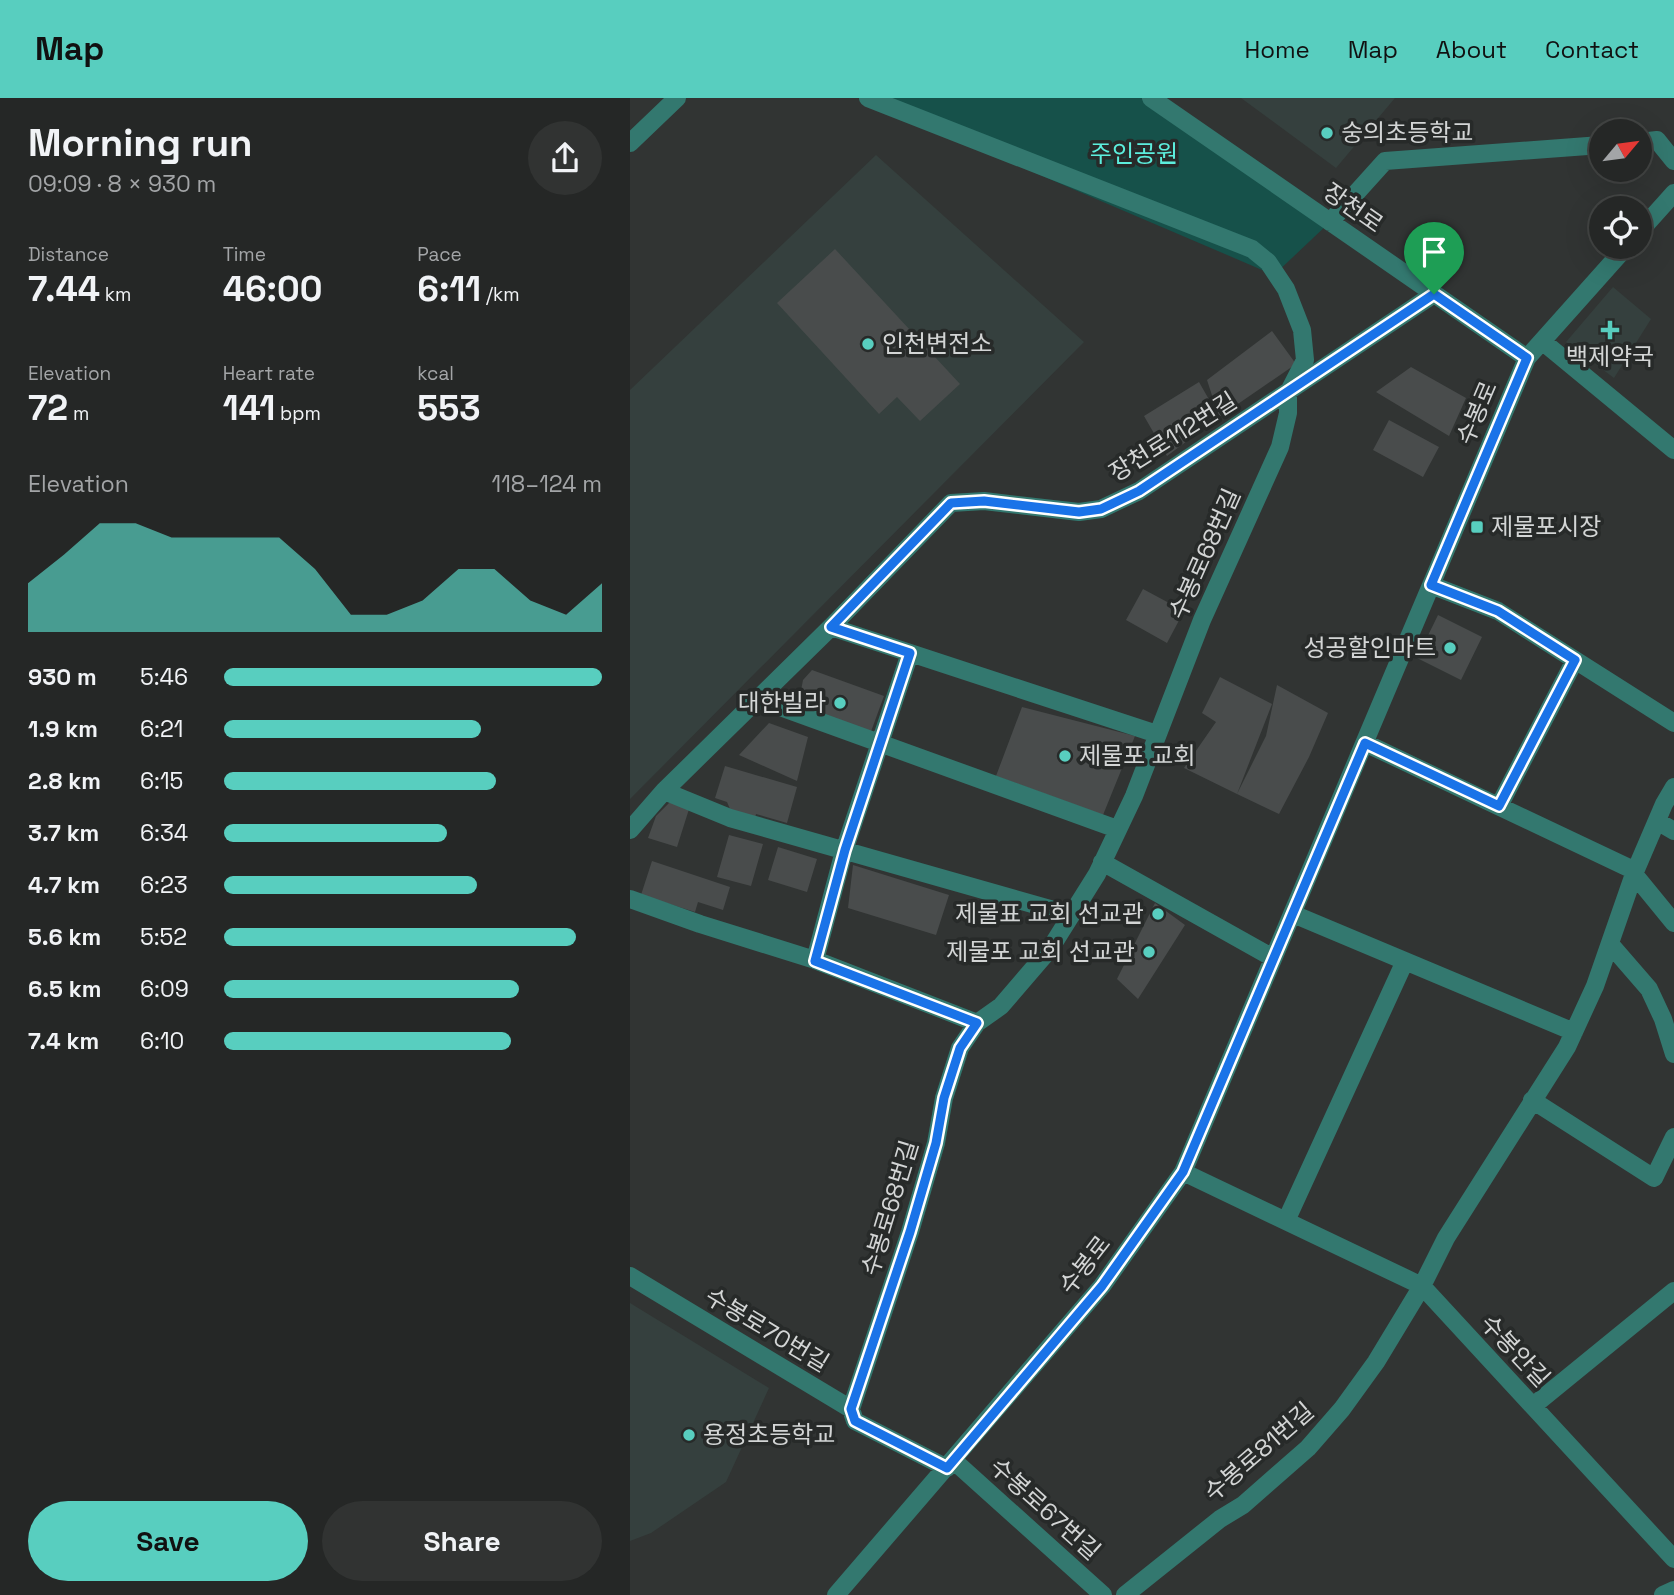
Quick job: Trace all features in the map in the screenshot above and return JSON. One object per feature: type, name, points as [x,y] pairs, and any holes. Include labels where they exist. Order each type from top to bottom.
[{"type":"street","points":[[630,143],[677,98]]},
{"type":"street","points":[[867,98],[1252,249],[1268,262],[1286,289],[1301,330],[1305,360],[1288,393]]},
{"type":"street","name":"장천로","points":[[1151,98],[1527,358]]},
{"type":"street","points":[[1652,141],[1657,140],[1674,161]]},
{"type":"street","points":[[1329,222],[1385,161],[1589,146]]},
{"type":"street","points":[[1652,218],[1674,193]]},
{"type":"street","name":"수봉로","points":[[836,1595],[1102,1286],[1183,1172],[1527,358],[1615,259]]},
{"type":"street","name":"장천로112번길","points":[[630,830],[664,792],[831,627],[951,503],[984,501],[1079,512],[1101,509],[1139,491],[1434,294]]},
{"type":"street","points":[[1542,341],[1674,450]]},
{"type":"street","name":"수봉로68번길","points":[[851,1409],[910,1232],[936,1143],[944,1098],[960,1048],[977,1023],[1001,1006],[1050,949],[1102,862],[1133,796],[1202,620],[1280,447],[1288,413],[1288,393]]},
{"type":"street","points":[[1431,585],[1498,611],[1674,723]]},
{"type":"street","points":[[831,627],[1157,734]]},
{"type":"street","points":[[815,961],[845,850],[910,653]]},
{"type":"street","points":[[1499,806],[1575,660]]},
{"type":"street","points":[[758,699],[1117,829]]},
{"type":"street","points":[[1365,743],[1629,868],[1674,923]]},
{"type":"street","name":"수봉로81번길","points":[[1125,1595],[1220,1519],[1243,1505],[1308,1448],[1342,1409],[1376,1362],[1422,1286],[1446,1238],[1567,1047],[1595,986],[1634,874],[1674,787]]},
{"type":"street","points":[[664,792],[730,818],[1071,915]]},
{"type":"street","points":[[1657,821],[1674,831]]},
{"type":"street","points":[[1102,862],[1273,958]]},
{"type":"street","points":[[630,899],[815,961],[977,1023]]},
{"type":"street","points":[[1293,914],[1574,1032]]},
{"type":"street","points":[[1610,944],[1648,989],[1663,1019],[1674,1054]]},
{"type":"street","points":[[1286,1221],[1405,961]]},
{"type":"street","points":[[1532,1100],[1654,1178],[1674,1137]]},
{"type":"street","name":"수봉안길","points":[[1183,1172],[1422,1286],[1674,1559]]},
{"type":"street","name":"수봉로70번길","points":[[630,1276],[851,1409],[855,1421],[950,1464]]},
{"type":"street","points":[[1533,1406],[1674,1291]]},
{"type":"street","name":"수봉로67번길","points":[[950,1464],[1103,1595]]},
{"type":"street","points":[[1663,1595],[1674,1590]]},
{"type":"shaded area","name":"숭의초등학교","points":[[1241,98],[1395,98],[1336,168]]},
{"type":"shaded area","points":[[876,155],[1084,342],[630,799],[630,390]]},
{"type":"shaded area","name":"백제약국","points":[[1613,287],[1651,319],[1614,378],[1566,342]]},
{"type":"shaded area","name":"용정초등학교","points":[[630,1303],[769,1388],[726,1482],[651,1533],[630,1541]]},
{"type":"green space","name":"주인공원","points":[[860,98],[1150,98],[1330,222],[1274,275]]},
{"type":"building","name":"인천변전소","points":[[835,249],[960,384],[920,421],[897,397],[879,414],[777,303]]},
{"type":"building","points":[[1272,331],[1296,364],[1219,417],[1207,380]]},
{"type":"building","points":[[1411,367],[1466,398],[1449,436],[1376,392]]},
{"type":"building","points":[[1199,382],[1219,417],[1167,456],[1144,416]]},
{"type":"building","points":[[1389,420],[1439,447],[1423,477],[1373,450]]},
{"type":"building","points":[[1143,589],[1184,611],[1167,643],[1126,620]]},
{"type":"building","name":"성공할인마트","points":[[1438,615],[1482,637],[1461,680],[1417,658]]},
{"type":"building","name":"대한빌라","points":[[812,670],[884,696],[869,737],[797,711],[803,680]]},
{"type":"building","points":[[1220,677],[1272,704],[1237,794],[1184,768],[1216,722],[1202,713]]},
{"type":"building","points":[[1277,685],[1328,713],[1309,757],[1279,814],[1237,794],[1266,736]]},
{"type":"building","name":"제물포 교회","points":[[1022,707],[1135,736],[1103,815],[996,776]]},
{"type":"building","points":[[769,723],[808,737],[797,781],[739,755]]},
{"type":"building","points":[[725,766],[797,787],[787,823],[756,814],[754,823],[733,816],[727,802],[715,798]]},
{"type":"building","points":[[669,803],[690,806],[677,847],[648,838],[656,816]]},
{"type":"building","points":[[729,835],[763,844],[751,886],[717,877]]},
{"type":"building","points":[[778,847],[817,859],[807,892],[768,880]]},
{"type":"building","points":[[652,861],[730,887],[723,910],[698,902],[695,912],[641,895]]},
{"type":"building","points":[[853,865],[949,895],[936,935],[848,908]]},
{"type":"building","name":"제물포 교회 선교관","points":[[1155,903],[1185,925],[1138,999],[1117,979]]},
{"type":"place","name":"숭의초등학교","points":[[1327,133]]},
{"type":"place","name":"백제약국","points":[[1610,330]]},
{"type":"place","name":"인천변전소","points":[[868,344]]},
{"type":"place","name":"제물포시장","points":[[1477,527]]},
{"type":"place","name":"성공할인마트","points":[[1450,648]]},
{"type":"place","name":"대한빌라","points":[[840,703]]},
{"type":"place","name":"제물포 교회","points":[[1065,756]]},
{"type":"place","name":"제물표 교회 선교관","points":[[1158,914]]},
{"type":"place","name":"제물포 교회 선교관","points":[[1149,952]]},
{"type":"place","name":"용정초등학교","points":[[689,1435]]},
{"type":"route","points":[[1434,294],[1527,358],[1431,585],[1498,611],[1575,660],[1499,806],[1365,743],[1183,1172],[1102,1286],[947,1468],[855,1421],[851,1409],[910,1232],[936,1143],[944,1098],[960,1048],[977,1023],[815,961],[845,850],[910,653],[831,627],[951,503],[984,501],[1079,512],[1101,509],[1139,491],[1434,294]]}]
